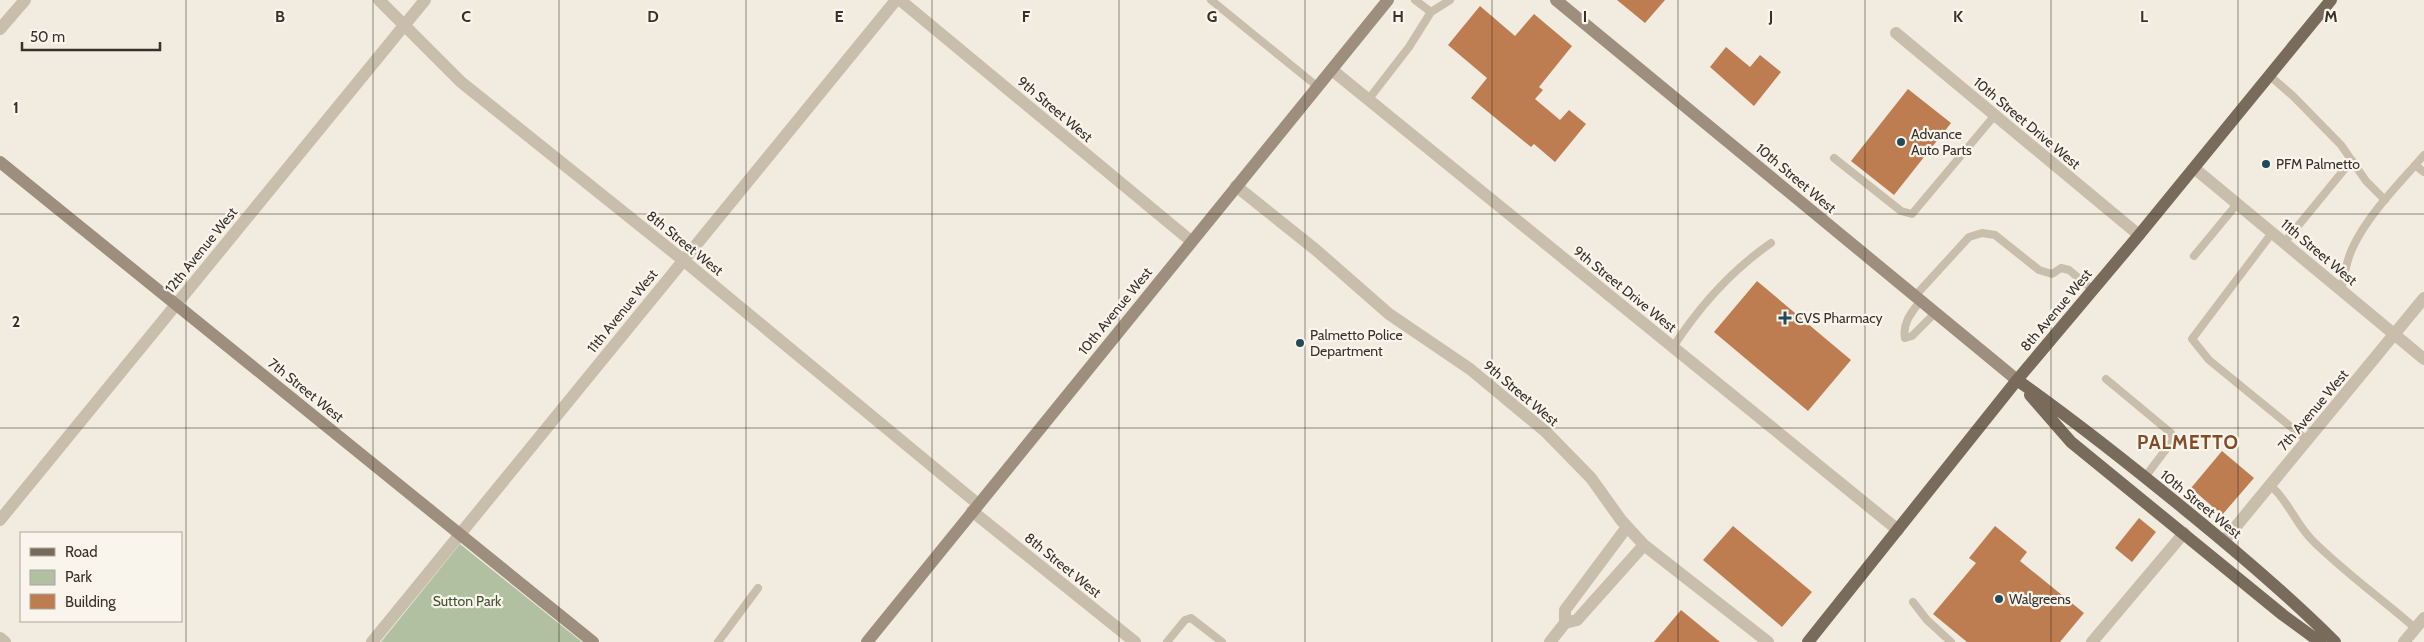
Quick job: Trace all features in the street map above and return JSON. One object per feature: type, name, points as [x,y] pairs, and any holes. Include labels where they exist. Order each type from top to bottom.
[{"type":"main road","name":"8th Avenue West","points":[[1808,642],[2017,380],[2139,235],[2331,0]]},
{"type":"main road","name":"10th Street West","points":[[2017,380],[2084,427],[2224,541],[2295,602],[2335,642]]},
{"type":"main road","name":"10th Street West","points":[[2017,380],[2071,442],[2320,642]]},
{"type":"street","points":[[0,29],[25,0]]},
{"type":"street","name":"8th Street West","points":[[379,0],[461,82],[683,260],[1135,642]]},
{"type":"street","name":"12th Avenue West","points":[[0,520],[425,0]]},
{"type":"street","name":"9th Street West","points":[[898,0],[1191,241]]},
{"type":"street","name":"11th Avenue West","points":[[372,642],[683,260],[898,0]]},
{"type":"street","name":"10th Avenue West","points":[[866,642],[1388,0]]},
{"type":"street","name":"10th Street West","points":[[1556,0],[2017,380]]},
{"type":"street","name":"10th Street Drive West","points":[[1896,33],[2139,235]]},
{"type":"street","name":"9th Street Drive West","points":[[1332,70],[1898,530]]},
{"type":"street","name":"7th Street West","points":[[0,162],[593,642]]},
{"type":"street","name":"11th Street West","points":[[2194,168],[2424,359]]},
{"type":"street","name":"9th Street West","points":[[1236,186],[1316,250],[1389,314],[1470,369],[1546,432],[1591,478],[1626,527],[1644,544],[1768,642]]},
{"type":"street","name":"7th Avenue West","points":[[2224,541],[2424,298]]},
{"type":"street","points":[[1565,623],[1565,610],[1626,527]]},
{"type":"street","points":[[2092,642],[2184,533]]},
{"type":"street","points":[[1550,642],[1565,623],[1577,620],[1644,544]]},
{"type":"street","points":[[2404,642],[2424,618]]},
{"type":"street","points":[[0,638],[5,642]]},
{"type":"lane","points":[[1211,0],[1318,86]]},
{"type":"lane","points":[[1415,0],[1431,12]]},
{"type":"lane","points":[[1368,100],[1409,47],[1431,12],[1450,0]]},
{"type":"lane","points":[[2270,76],[2293,96],[2341,145],[2366,181],[2385,200]]},
{"type":"lane","points":[[1834,158],[1901,211],[1912,214],[1995,115]]},
{"type":"lane","points":[[2341,290],[2351,251],[2364,228],[2385,200],[2424,155]]},
{"type":"lane","points":[[2284,243],[2352,160]]},
{"type":"lane","points":[[2415,165],[2424,172]]},
{"type":"lane","points":[[2194,256],[2237,204]]},
{"type":"lane","points":[[1936,313],[1912,336],[1905,338],[1903,330],[1918,298],[1969,237],[1982,232],[1995,235],[2039,270],[2052,274],[2061,268],[2069,270],[2093,290]]},
{"type":"lane","points":[[2272,233],[2192,339],[2209,360],[2308,440]]},
{"type":"lane","points":[[1673,347],[1684,330],[1713,295],[1742,265],[1771,243]]},
{"type":"lane","points":[[2106,379],[2172,433],[2173,440],[2145,477]]},
{"type":"lane","points":[[2270,485],[2283,497],[2297,522],[2314,541],[2416,628]]},
{"type":"lane","points":[[718,642],[758,588]]},
{"type":"lane","points":[[1913,602],[1928,620],[1951,642]]},
{"type":"lane","points":[[1167,642],[1185,620],[1191,618],[1222,642]]},
{"type":"green space","name":"Sutton Park","points":[[460,544],[582,642],[381,642]]},
{"type":"building","points":[[1617,0],[1665,0],[1645,23]]},
{"type":"building","points":[[1480,6],[1515,36],[1534,14],[1572,46],[1539,87],[1543,90],[1535,99],[1560,120],[1569,110],[1586,124],[1555,162],[1534,144],[1531,147],[1471,98],[1487,78],[1448,45]]},
{"type":"building","points":[[1726,47],[1750,67],[1760,55],[1781,72],[1754,106],[1710,67]]},
{"type":"building","name":"Advance Auto Parts","points":[[1908,89],[1951,123],[1894,195],[1851,161]]},
{"type":"building","name":"CVS Pharmacy","points":[[1757,281],[1851,360],[1808,411],[1714,332]]},
{"type":"building","points":[[2222,451],[2254,478],[2222,515],[2191,488]]},
{"type":"building","points":[[2139,518],[2156,532],[2132,562],[2115,548]]},
{"type":"building","points":[[1733,526],[1812,592],[1782,627],[1703,560]]},
{"type":"building","points":[[1995,526],[2027,552],[2020,561],[2084,613],[2060,642],[1967,642],[1933,614],[1976,563],[1969,558]]},
{"type":"building","points":[[1681,610],[1720,642],[1654,642]]},
{"type":"place","name":"Advance Auto Parts","points":[[1901,142]]},
{"type":"place","name":"PFM Palmetto","points":[[2266,164]]},
{"type":"place","name":"CVS Pharmacy","points":[[1785,318]]},
{"type":"place","name":"Palmetto Police Department","points":[[1300,343]]},
{"type":"place","name":"Walgreens","points":[[1999,599]]},
{"type":"district","name":"PALMETTO","points":[[2188,442]]}]
